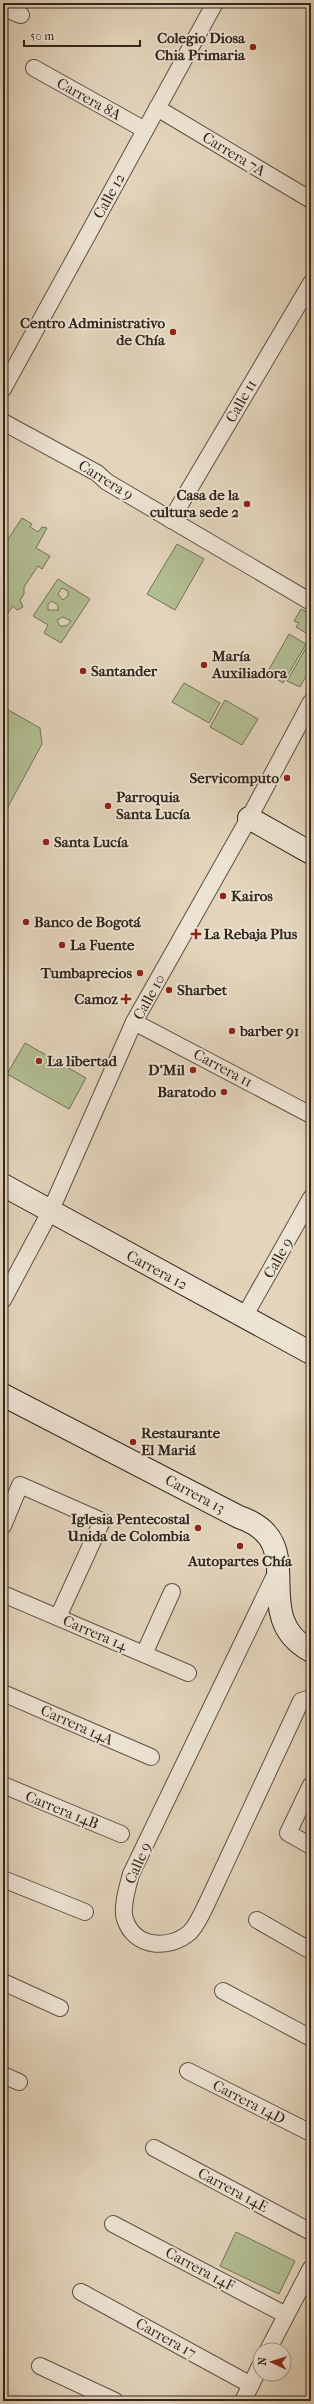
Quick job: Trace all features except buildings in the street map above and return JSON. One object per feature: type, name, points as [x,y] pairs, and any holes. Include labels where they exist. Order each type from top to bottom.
[{"type":"main road","points":[[249,818],[311,853]]},
{"type":"main road","name":"Carrera 12","points":[[3,1185],[311,1353]]},
{"type":"main road","name":"Carrera 13","points":[[3,1394],[239,1517],[248,1520],[268,1534],[273,1541],[281,1562],[278,1592],[279,1607],[284,1623],[299,1643],[311,1651]]},
{"type":"street","name":"Calle 12","points":[[3,389],[215,3]]},
{"type":"street","points":[[3,8],[21,15]]},
{"type":"street","name":"Carrera 8A","points":[[34,68],[145,130]]},
{"type":"street","name":"Carrera 7A","points":[[157,108],[311,200]]},
{"type":"street","name":"Calle 11","points":[[171,520],[311,283]]},
{"type":"street","name":"Carrera 9","points":[[3,422],[97,473],[107,482],[311,602]]},
{"type":"street","name":"Calle 10","points":[[3,1300],[50,1212],[134,1022],[249,818],[311,702]]},
{"type":"street","name":"Carrera 11","points":[[134,1022],[311,1115]]},
{"type":"street","name":"Calle 9","points":[[244,1317],[311,1198]]},
{"type":"street","points":[[3,1526],[20,1485],[102,1521],[58,1617]]},
{"type":"street","name":"Calle 9","points":[[281,1562],[131,1874],[126,1891],[124,1919],[133,1932],[146,1941],[159,1945],[175,1943],[190,1932],[208,1901],[301,1701],[311,1698]]},
{"type":"street","points":[[144,1654],[172,1592]]},
{"type":"street","name":"Carrera 14","points":[[3,1594],[188,1673]]},
{"type":"street","name":"Carrera 14A","points":[[3,1693],[151,1757]]},
{"type":"street","name":"Carrera 14B","points":[[3,1785],[121,1834]]},
{"type":"street","points":[[311,1785],[288,1833],[311,1846]]},
{"type":"street","points":[[3,1879],[85,1912]]},
{"type":"street","points":[[257,1920],[311,1950]]},
{"type":"street","points":[[3,1982],[60,2008]]},
{"type":"street","points":[[224,1991],[311,2038]]},
{"type":"street","name":"Carrera 14D","points":[[188,2071],[311,2133]]},
{"type":"street","points":[[3,2075],[19,2082]]},
{"type":"street","name":"Carrera 14E","points":[[154,2148],[311,2232]]},
{"type":"street","name":"Carrera 14F","points":[[113,2224],[286,2314]]},
{"type":"street","points":[[272,2342],[311,2268]]},
{"type":"street","name":"Carrera 17","points":[[81,2292],[251,2385]]},
{"type":"street","points":[[40,2366],[115,2401]]},
{"type":"street","points":[[243,2401],[252,2382]]},
{"type":"green space","points":[[22,518],[32,524],[30,527],[38,532],[42,527],[47,528],[36,548],[50,556],[42,569],[38,566],[24,587],[24,594],[20,600],[23,607],[17,610],[13,606],[3,620],[3,547]]},
{"type":"green space","points":[[177,544],[204,559],[175,610],[147,594]]},
{"type":"green space","points":[[58,579],[90,599],[61,643],[44,633],[48,625],[33,616]],"holes":[[[62,588],[68,591],[68,596],[63,600],[58,594]],[[52,601],[58,605],[58,610],[48,610],[48,604]],[[63,617],[71,621],[66,626],[60,626],[57,620]]]},
{"type":"green space","points":[[301,609],[311,614],[311,636],[296,627],[299,623],[294,621]]},
{"type":"green space","points":[[289,634],[306,644],[283,683],[267,673]]},
{"type":"green space","points":[[311,639],[311,667],[300,687],[287,681]]},
{"type":"green space","points":[[184,683],[220,703],[209,723],[172,702]]},
{"type":"green space","points":[[225,700],[258,719],[242,745],[210,727]]},
{"type":"green space","points":[[3,707],[40,728],[42,744],[3,816]]},
{"type":"green space","points":[[25,1043],[86,1078],[69,1109],[7,1074]]},
{"type":"green space","points":[[236,2232],[295,2261],[279,2294],[220,2266]]},
{"type":"place","name":"Colegio Diosa Chia Primaria","points":[[253,47]]},
{"type":"place","name":"Centro Administrativo de Chía","points":[[173,332]]},
{"type":"place","name":"Casa de la cultura sede 2","points":[[247,504]]},
{"type":"place","name":"María Auxiliadora","points":[[204,665]]},
{"type":"place","name":"Santander","points":[[83,671]]},
{"type":"place","name":"Servicomputo","points":[[287,778]]},
{"type":"place","name":"Parroquia Santa Lucía","points":[[108,806]]},
{"type":"place","name":"Santa Lucía","points":[[46,842]]},
{"type":"place","name":"Kairos","points":[[223,896]]},
{"type":"place","name":"Banco de Bogotá","points":[[26,922]]},
{"type":"place","name":"La Rebaja Plus","points":[[196,934]]},
{"type":"place","name":"La Fuente","points":[[62,945]]},
{"type":"place","name":"Tumbaprecios","points":[[140,973]]},
{"type":"place","name":"Sharbet","points":[[169,990]]},
{"type":"place","name":"Camoz","points":[[126,999]]},
{"type":"place","name":"barber 91","points":[[232,1031]]},
{"type":"place","name":"La libertad","points":[[39,1061]]},
{"type":"place","name":"D'Mil","points":[[193,1070]]},
{"type":"place","name":"Baratodo","points":[[224,1092]]},
{"type":"place","name":"Restaurante El Mariá","points":[[133,1442]]},
{"type":"place","name":"Iglesia Pentecostal Unida de Colombia","points":[[198,1528]]},
{"type":"place","name":"Autopartes Chía","points":[[240,1546]]}]
